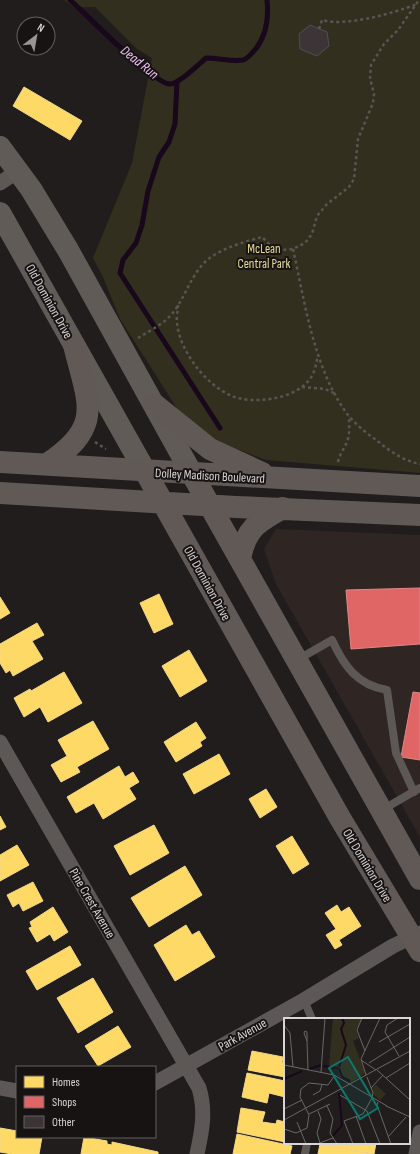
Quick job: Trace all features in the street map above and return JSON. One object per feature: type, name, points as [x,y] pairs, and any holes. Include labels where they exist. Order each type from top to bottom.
[{"type":"main road","points":[[0,147],[18,171],[64,244],[420,879]]},
{"type":"main road","name":"Old Dominion Drive","points":[[0,213],[340,818],[417,941]]},
{"type":"main road","points":[[47,464],[75,444],[82,434],[86,422],[88,400],[74,345]]},
{"type":"main road","points":[[154,404],[210,449],[274,478]]},
{"type":"main road","name":"Dolley Madison Boulevard","points":[[0,462],[420,486]]},
{"type":"main road","points":[[0,493],[420,515]]},
{"type":"main road","points":[[240,558],[246,538],[252,529],[265,518],[283,508]]},
{"type":"street","points":[[0,183],[18,171]]},
{"type":"street","name":"Pine Crest Avenue","points":[[0,742],[199,1088],[203,1103],[203,1125],[197,1154]]},
{"type":"street","name":"Park Avenue","points":[[156,1082],[304,1000],[393,946],[417,941]]},
{"type":"street","points":[[0,1088],[16,1091]]},
{"type":"street","points":[[416,1154],[420,1132]]},
{"type":"lane","points":[[297,660],[332,640],[345,665],[356,677],[368,685],[387,690],[396,753],[417,790],[382,810]]},
{"type":"lane","points":[[304,1000],[312,1018]]},
{"type":"lane","points":[[305,1154],[307,1144]]},
{"type":"path","points":[[143,335],[163,323],[178,305],[196,273],[207,260],[225,250],[262,237],[270,244],[282,250],[293,249],[305,243],[312,234],[317,216],[327,204],[349,187],[354,179],[358,139],[362,126],[371,112],[373,104],[374,94],[370,78],[371,65],[384,44],[398,30],[419,0]]},
{"type":"path","points":[[319,29],[322,20],[332,23],[358,20],[401,10],[417,3]]},
{"type":"path","points":[[293,249],[310,328],[318,354],[336,395],[349,416],[368,435],[385,448],[408,461],[420,464]]},
{"type":"path","points":[[178,305],[176,322],[180,337],[188,353],[207,379],[222,391],[233,397],[264,400],[288,395],[302,387],[310,380],[315,369],[318,354]]},
{"type":"path","points":[[302,387],[324,389],[336,395]]},
{"type":"path","points":[[338,466],[339,455],[348,439],[350,429],[349,416]]},
{"type":"shaded area","points":[[276,529],[420,535],[420,837],[276,584],[264,549]]},
{"type":"green space","name":"McLean Central Park","points":[[64,0],[420,0],[420,473],[266,460],[237,449],[219,448],[192,436],[173,402],[120,319],[103,277],[93,258],[132,163],[152,58],[137,49],[95,7],[74,7]]},
{"type":"building: Homes","points":[[24,87],[82,121],[70,140],[13,106]]},
{"type":"building: Homes","points":[[159,594],[173,624],[154,633],[140,603]]},
{"type":"building: Homes","points":[[0,597],[10,613],[0,619]]},
{"type":"building: Homes","points":[[37,623],[44,635],[32,641],[43,659],[13,676],[10,670],[6,673],[0,663],[0,644]]},
{"type":"building: Homes","points":[[189,650],[207,681],[180,697],[162,666]]},
{"type":"building: Homes","points":[[64,672],[82,703],[48,722],[40,707],[24,717],[14,698],[30,689],[31,691]]},
{"type":"building: Homes","points":[[93,721],[109,749],[77,767],[80,772],[61,782],[51,765],[67,756],[58,740]]},
{"type":"building: Homes","points":[[196,722],[206,738],[200,742],[202,746],[176,762],[164,742]]},
{"type":"building: Homes","points":[[219,754],[230,774],[194,794],[183,774]]},
{"type":"building: Homes","points":[[119,766],[125,777],[133,772],[139,782],[129,788],[136,799],[103,819],[94,803],[76,813],[67,797]]},
{"type":"building: Homes","points":[[266,789],[277,807],[260,818],[249,799]]},
{"type":"building: Homes","points":[[0,816],[6,827],[0,830]]},
{"type":"building: Homes","points":[[154,825],[169,853],[130,875],[114,846]]},
{"type":"building: Homes","points":[[292,836],[309,864],[293,874],[276,846]]},
{"type":"building: Homes","points":[[17,845],[29,865],[0,881],[0,855]]},
{"type":"building: Homes","points":[[185,866],[202,895],[149,927],[131,898]]},
{"type":"building: Homes","points":[[33,882],[43,901],[23,911],[19,903],[13,907],[7,895]]},
{"type":"building: Homes","points":[[337,905],[341,912],[349,907],[361,926],[339,940],[342,945],[335,949],[326,935],[336,929],[325,913]]},
{"type":"building: Homes","points":[[53,907],[68,932],[54,941],[50,934],[37,942],[29,928],[32,927],[30,922]]},
{"type":"building: Homes","points":[[186,925],[192,935],[199,931],[215,957],[175,981],[154,945]]},
{"type":"building: Homes","points":[[70,946],[81,965],[37,990],[26,971]]},
{"type":"building: Homes","points":[[93,978],[113,1012],[78,1033],[57,998]]},
{"type":"building: Homes","points":[[118,1026],[131,1047],[98,1066],[85,1046]]},
{"type":"building: Homes","points":[[252,1051],[283,1057],[282,1062],[284,1063],[284,1077],[248,1070]]},
{"type":"building: Homes","points":[[247,1073],[284,1081],[284,1097],[269,1093],[267,1103],[242,1097]]},
{"type":"building: Homes","points":[[241,1108],[265,1112],[262,1122],[276,1124],[277,1120],[284,1122],[284,1142],[237,1132]]},
{"type":"building: Homes","points":[[0,1128],[16,1131],[16,1138],[42,1138],[39,1154],[12,1154],[0,1152]]},
{"type":"building: Homes","points":[[237,1134],[292,1146],[290,1154],[233,1154]]},
{"type":"building: Homes","points":[[84,1138],[107,1141],[107,1144],[112,1145],[112,1142],[158,1152],[158,1154],[81,1154]]},
{"type":"building: Homes","points":[[320,1144],[376,1144],[374,1154]]},
{"type":"building: Homes","points":[[320,1144],[371,1154],[318,1154]]},
{"type":"building: Shops","points":[[420,588],[420,644],[351,649],[346,590]]},
{"type":"building: Shops","points":[[413,692],[420,693],[420,760],[401,757]]},
{"type":"building: Other","points":[[310,25],[327,32],[329,46],[317,56],[300,49],[299,34]]},
{"type":"waterway","name":"Dead Run","points":[[70,0],[148,72],[169,84],[183,78],[206,58],[234,61],[247,58],[257,47],[264,34],[267,21],[267,0]]},
{"type":"waterway","points":[[177,82],[175,124],[169,142],[159,157],[148,191],[142,225],[136,243],[123,260],[120,273],[220,428]]}]
